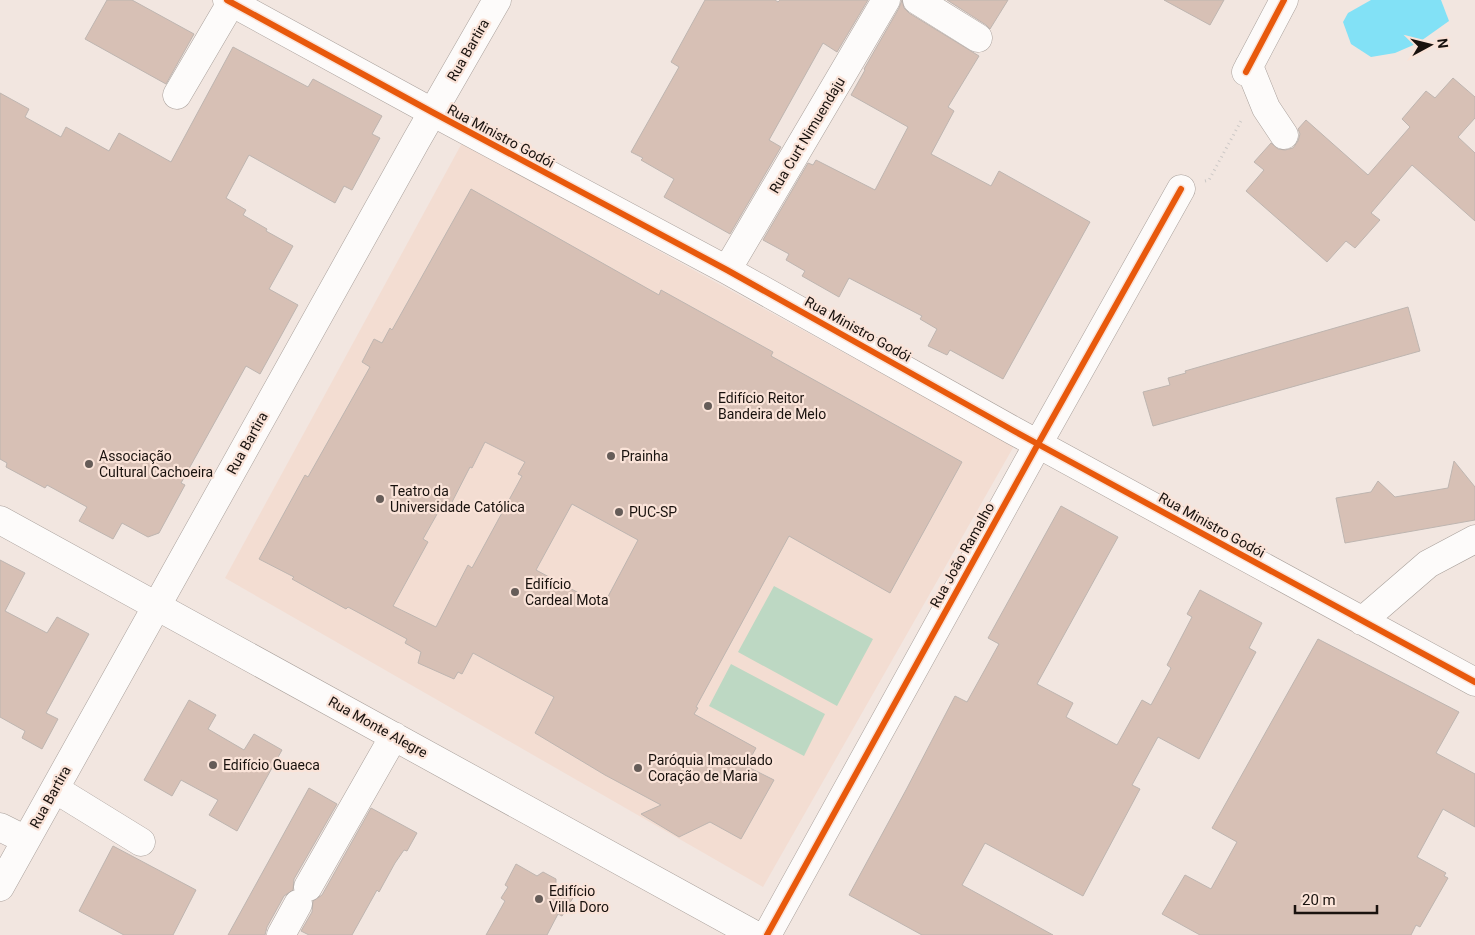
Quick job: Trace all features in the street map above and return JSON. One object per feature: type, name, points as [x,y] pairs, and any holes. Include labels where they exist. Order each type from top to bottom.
[{"type":"street","name":"Rua Bartira","points":[[0,887],[432,112],[497,0]]},
{"type":"street","name":"Rua Curt Nimuendaju","points":[[728,270],[886,0]]},
{"type":"street","points":[[917,0],[978,38]]},
{"type":"street","points":[[1284,0],[1248,69],[1266,108],[1284,135]]},
{"type":"street","name":"Rua Ministro Godói","points":[[229,1],[728,270],[1038,444],[1475,682]]},
{"type":"street","points":[[177,95],[229,1]]},
{"type":"street","name":"Rua João Ramalho","points":[[767,935],[1181,189]]},
{"type":"street","name":"Rua Monte Alegre","points":[[0,520],[755,935]]},
{"type":"street","points":[[1362,621],[1428,564],[1475,539]]},
{"type":"street","points":[[281,935],[394,736]]},
{"type":"street","points":[[55,788],[141,842]]},
{"type":"street","points":[[0,827],[26,840]]},
{"type":"path","points":[[1181,189],[1209,180],[1244,115]]},
{"type":"shaded area","name":"PUC-SP","points":[[462,143],[1014,446],[763,887],[225,578]]},
{"type":"green space","points":[[774,586],[873,639],[837,706],[738,652]]},
{"type":"green space","points":[[731,664],[825,714],[804,756],[709,706]]},
{"type":"water","points":[[1371,0],[1441,0],[1449,21],[1418,43],[1395,53],[1371,57],[1351,44],[1343,22],[1348,13]]},
{"type":"building","points":[[107,0],[132,0],[194,34],[166,84],[85,39]]},
{"type":"building","points":[[705,0],[775,0],[778,2],[780,0],[868,0],[837,52],[823,43],[769,140],[781,147],[730,234],[664,197],[674,179],[631,152],[679,67],[671,62]]},
{"type":"building","points":[[902,0],[904,8],[909,13],[979,56],[948,107],[954,111],[931,154],[991,186],[999,171],[1090,222],[1003,379],[950,350],[947,355],[928,346],[937,329],[920,319],[922,316],[849,278],[839,297],[802,276],[805,271],[786,260],[789,254],[763,240],[808,163],[813,165],[816,160],[875,190],[908,127],[851,95]]},
{"type":"building","points":[[947,0],[1008,0],[990,29]]},
{"type":"building","points":[[1164,0],[1224,0],[1210,25]]},
{"type":"building","points":[[233,47],[308,87],[313,79],[382,116],[372,134],[380,138],[352,190],[344,186],[335,203],[249,155],[226,198],[246,210],[243,215],[293,246],[269,289],[298,305],[260,374],[246,366],[181,483],[185,485],[159,533],[148,537],[122,523],[113,539],[79,521],[87,507],[47,485],[45,488],[6,467],[7,463],[0,459],[0,93],[29,109],[25,117],[61,137],[66,127],[109,151],[119,133],[171,162]]},
{"type":"building","points":[[1453,78],[1475,97],[1475,118],[1458,137],[1475,153],[1475,221],[1412,165],[1371,213],[1380,220],[1355,248],[1346,241],[1327,262],[1246,191],[1264,170],[1254,162],[1271,143],[1278,149],[1293,148],[1300,134],[1298,129],[1306,120],[1368,175],[1410,127],[1402,119],[1426,91],[1435,98]]},
{"type":"building","name":"PUC-SP","points":[[471,189],[659,295],[661,290],[773,352],[771,356],[962,462],[890,593],[789,536],[696,707],[698,708],[694,714],[756,748],[746,766],[774,780],[741,839],[710,822],[679,837],[641,814],[661,805],[605,775],[535,733],[554,697],[473,653],[462,674],[458,672],[454,679],[418,663],[421,652],[405,643],[407,639],[348,607],[346,609],[292,579],[294,577],[259,559],[305,475],[308,477],[370,367],[362,362],[374,339],[382,343],[390,328],[392,330]],"holes":[[[485,442],[525,462],[518,474],[522,476],[472,568],[468,565],[436,627],[393,606],[428,542],[423,539],[445,500],[451,504]],[[572,504],[638,540],[603,606],[536,570]]]},
{"type":"building","points":[[1408,307],[1420,351],[1153,426],[1143,392],[1170,385],[1168,378],[1186,373],[1185,371]]},
{"type":"building","points":[[1454,461],[1475,487],[1475,520],[1345,543],[1336,498],[1371,492],[1378,481],[1395,497],[1448,488]]},
{"type":"building","points":[[1061,506],[1118,537],[1037,684],[1073,703],[1066,717],[1117,745],[1142,700],[1151,705],[1171,668],[1167,665],[1192,617],[1187,614],[1200,590],[1262,623],[1249,648],[1256,652],[1199,759],[1158,737],[1132,785],[1140,789],[1083,896],[985,843],[962,885],[1053,935],[922,935],[849,895],[955,696],[967,702],[999,644],[988,638]]},
{"type":"building","points":[[0,560],[25,573],[5,611],[47,633],[57,617],[89,634],[46,713],[58,719],[42,749],[22,738],[25,731],[0,717]]},
{"type":"building","points":[[1318,639],[1459,712],[1436,753],[1475,774],[1475,827],[1443,809],[1417,857],[1446,873],[1444,876],[1448,878],[1420,927],[1416,925],[1411,935],[1200,935],[1162,914],[1185,875],[1211,889],[1237,842],[1212,828]]},
{"type":"building","name":"Edifício Guaeca","points":[[189,700],[216,715],[208,729],[244,750],[254,734],[282,750],[237,831],[209,815],[218,800],[181,780],[172,796],[144,780]]},
{"type":"building","points":[[309,788],[337,804],[294,879],[293,890],[284,896],[267,927],[265,935],[228,935]]},
{"type":"building","points":[[371,808],[417,833],[407,851],[404,850],[379,892],[377,890],[352,935],[309,935],[301,931],[312,912],[313,901],[322,895]]},
{"type":"building","points":[[113,846],[196,890],[173,935],[124,935],[79,911]]},
{"type":"building","name":"Edifício Villa Doro","points":[[516,864],[537,876],[543,872],[556,879],[556,886],[574,896],[562,916],[558,914],[547,935],[486,935],[505,901],[501,898],[508,887],[505,885]]},
{"type":"cycle path","points":[[227,0],[727,270],[1014,431],[1475,682]]},
{"type":"cycle path","points":[[1246,72],[1284,0]]},
{"type":"cycle path","points":[[767,935],[1181,189]]},
{"type":"place","name":"Edifício Reitor Bandeira de Melo","points":[[708,406]]},
{"type":"place","name":"Prainha","points":[[611,456]]},
{"type":"place","name":"Associação Cultural Cachoeira","points":[[89,464]]},
{"type":"place","name":"Teatro da Universidade Católica","points":[[380,499]]},
{"type":"place","name":"PUC-SP","points":[[619,512]]},
{"type":"place","name":"Edifício Cardeal Mota","points":[[515,592]]},
{"type":"place","name":"Edifício Guaeca","points":[[213,765]]},
{"type":"place","name":"Paróquia Imaculado Coração de Maria","points":[[638,768]]},
{"type":"place","name":"Edifício Villa Doro","points":[[539,899]]}]
